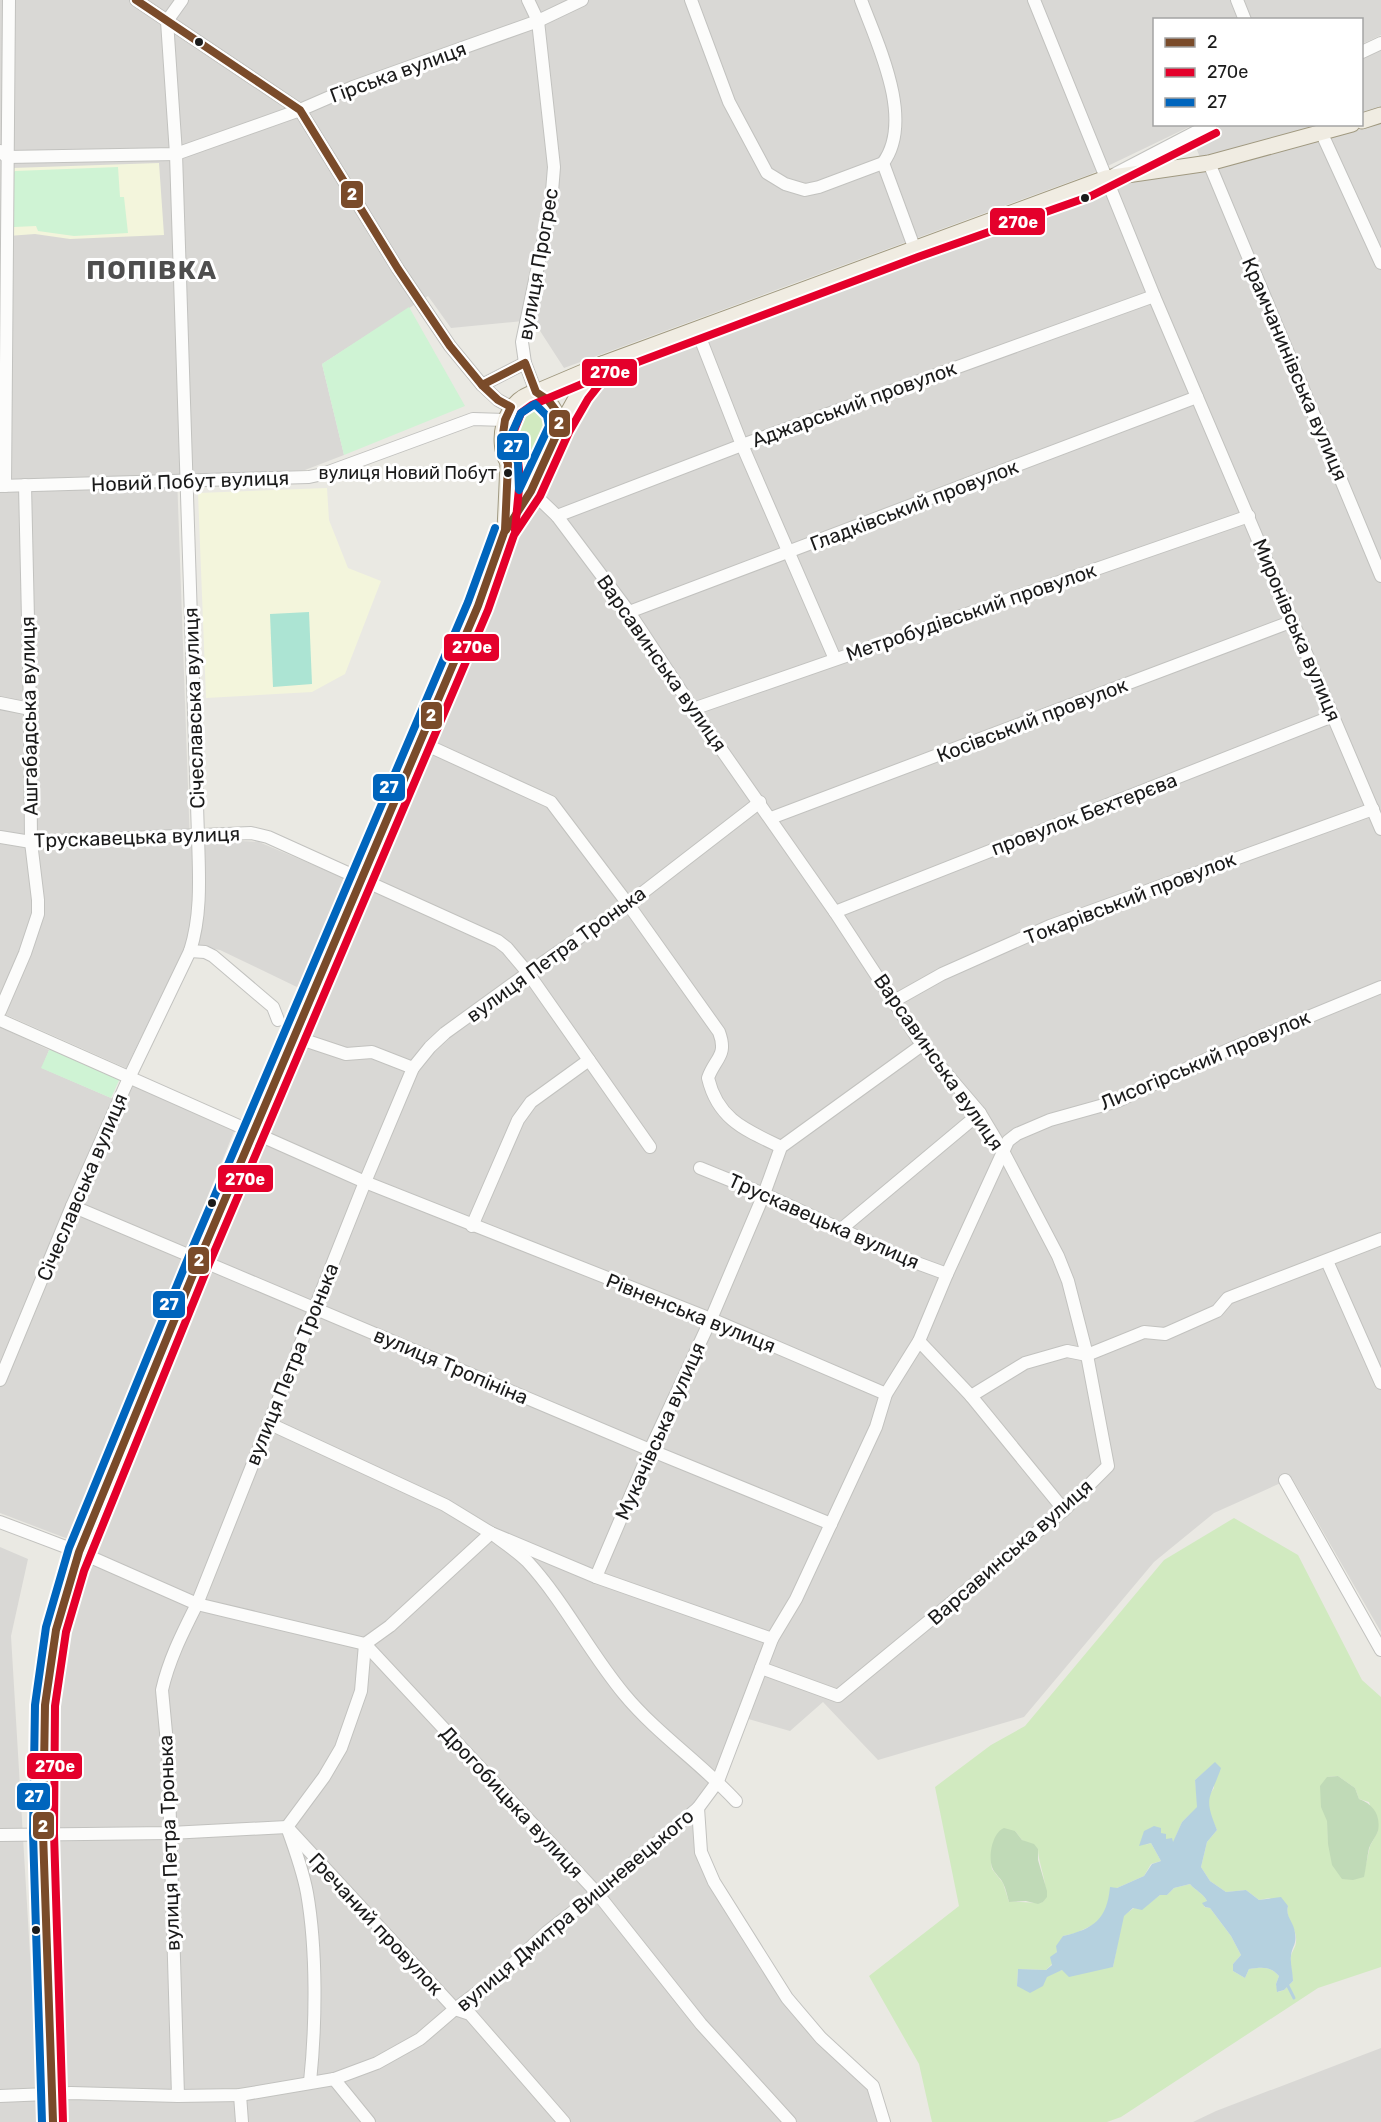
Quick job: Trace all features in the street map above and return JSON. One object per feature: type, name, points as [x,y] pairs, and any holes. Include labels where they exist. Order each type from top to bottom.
[{"type":"main road","points":[[1363,122],[1381,115]]},
{"type":"main road","points":[[505,530],[508,464],[502,441],[508,414],[526,394],[915,247],[1106,178],[1209,164],[1346,126]]},
{"type":"main road","points":[[53,2122],[43,1833],[45,1705],[56,1630],[79,1552],[200,1260],[478,606],[505,530],[531,491],[560,427],[579,393],[602,364]]},
{"type":"main road","points":[[536,392],[549,400],[557,412],[560,427]]},
{"type":"main road","points":[[508,464],[528,474],[542,470]]},
{"type":"street","points":[[2,486],[3,154],[9,0]]},
{"type":"street","points":[[136,0],[300,110],[402,275],[450,346],[508,414]]},
{"type":"street","points":[[167,21],[182,0]]},
{"type":"street","name":"вулиця Прогрес","points":[[528,0],[538,21],[554,167],[551,204],[522,342],[525,363],[536,392]]},
{"type":"street","name":"Гірська вулиця","points":[[3,154],[176,154],[300,110],[353,87],[538,21],[582,0]]},
{"type":"street","points":[[691,0],[729,102],[767,173],[785,184],[805,190],[883,163],[889,155],[895,122],[893,92],[861,0]]},
{"type":"street","name":"Миронівська вулиця","points":[[1035,0],[1154,296],[1381,828]]},
{"type":"street","points":[[1237,0],[1244,18]]},
{"type":"street","name":"Січеславська вулиця","points":[[0,1380],[72,1206],[129,1078],[190,951],[196,933],[199,903],[198,836],[187,481],[176,154],[167,21]]},
{"type":"street","points":[[1363,52],[1381,43]]},
{"type":"street","points":[[1106,178],[1207,126]]},
{"type":"street","points":[[1322,134],[1381,264]]},
{"type":"street","points":[[883,163],[915,247]]},
{"type":"street","name":"Крамчанинівська вулиця","points":[[1209,164],[1381,576]]},
{"type":"street","name":"Аджарський провулок","points":[[556,516],[742,445],[1154,296]]},
{"type":"street","points":[[697,330],[742,445],[835,660]]},
{"type":"street","points":[[482,385],[525,363]]},
{"type":"street","name":"Гладківський провулок","points":[[629,612],[1197,397]]},
{"type":"street","name":"Новий Побут вулиця","points":[[2,486],[309,477],[323,474],[473,419],[508,414]]},
{"type":"street","name":"Ашгабадська вулиця","points":[[0,1011],[38,914],[31,842],[25,485]]},
{"type":"street","name":"Варсавинська вулиця","points":[[531,491],[556,516],[629,612],[693,709],[835,912],[922,1045],[980,1113],[1004,1153],[1058,1256],[1068,1281],[1087,1355],[1108,1466],[1064,1510],[838,1696],[761,1668]]},
{"type":"street","name":"Метробудівський провулок","points":[[693,709],[1249,516]]},
{"type":"street","name":"Косівський провулок","points":[[771,818],[1293,621]]},
{"type":"street","points":[[0,704],[30,709]]},
{"type":"street","name":"провулок Бехтерєва","points":[[835,912],[1333,716]]},
{"type":"street","points":[[420,742],[550,802],[628,904],[719,1032],[723,1050],[708,1078],[718,1105],[738,1125],[781,1147],[922,1045]]},
{"type":"street","name":"вулиця Петра Тронька","points":[[178,2096],[168,1754],[162,1690],[175,1648],[197,1604],[365,1182],[413,1068],[430,1047],[446,1033],[628,904],[760,802]]},
{"type":"street","name":"Токарівський провулок","points":[[894,1001],[942,974],[1050,926],[1373,809]]},
{"type":"street","name":"Трускавецька вулиця","points":[[0,837],[31,842],[237,833],[267,837],[498,941],[528,973],[650,1147]]},
{"type":"street","points":[[190,951],[205,952],[213,956],[273,1007],[278,1020]]},
{"type":"street","name":"Лисогірський провулок","points":[[1004,1153],[1008,1141],[1050,1120],[1118,1101],[1211,1057],[1381,987]]},
{"type":"street","name":"Рівненська вулиця","points":[[0,1020],[365,1182],[711,1319],[886,1394]]},
{"type":"street","points":[[295,1038],[346,1054],[372,1052],[413,1068]]},
{"type":"street","points":[[472,1226],[518,1120],[531,1102],[589,1060]]},
{"type":"street","points":[[840,1230],[980,1113]]},
{"type":"street","name":"Мукачівська вулиця","points":[[596,1577],[650,1450],[711,1319],[764,1194],[781,1147]]},
{"type":"street","name":"вулиця Дмитра Вишневецького","points":[[0,2096],[71,2093],[240,2095],[334,2079],[377,2063],[420,2039],[698,1808],[718,1781],[772,1639],[796,1599],[876,1427],[886,1394],[919,1341],[947,1274],[1004,1153]]},
{"type":"street","name":"Трускавецька вулиця","points":[[700,1168],[764,1194],[906,1259],[947,1274]]},
{"type":"street","name":"вулиця Тропініна","points":[[72,1206],[831,1524]]},
{"type":"street","points":[[971,1396],[1025,1363],[1067,1351],[1087,1355],[1144,1332],[1165,1334],[1217,1311],[1228,1298],[1381,1239]]},
{"type":"street","points":[[1327,1261],[1381,1383]]},
{"type":"street","points":[[919,1341],[971,1396],[1064,1510]]},
{"type":"street","points":[[268,1423],[445,1505],[492,1533],[526,1560],[624,1695],[659,1731],[718,1781],[736,1801]]},
{"type":"street","points":[[1285,1480],[1381,1650]]},
{"type":"street","points":[[0,1522],[79,1552],[197,1604],[365,1644],[390,1626],[492,1533]]},
{"type":"street","points":[[492,1533],[596,1577],[772,1639]]},
{"type":"street","points":[[287,1827],[324,1777],[341,1748],[361,1691],[365,1644]]},
{"type":"street","name":"Дрогобицька вулиця","points":[[365,1644],[597,1893],[701,2024],[790,2122]]},
{"type":"street","points":[[698,1808],[701,1852],[714,1882],[787,1998],[821,2038],[873,2086],[884,2122]]},
{"type":"street","points":[[0,1835],[170,1833],[287,1827]]},
{"type":"street","points":[[287,1827],[303,1872],[311,1921],[313,2051],[310,2082]]},
{"type":"street","name":"Гречаний провулок","points":[[287,1827],[455,2009],[470,2014],[564,2122]]},
{"type":"street","points":[[334,2079],[369,2122]]},
{"type":"street","points":[[240,2095],[242,2122]]},
{"type":"shaded area","points":[[0,0],[1381,0],[1381,35],[1363,44],[1363,18],[1153,18],[1153,126],[1191,126],[1091,174],[564,368],[533,320],[451,328],[428,296],[322,364],[344,455],[305,470],[177,476],[190,844],[259,842],[344,878],[299,988],[220,950],[187,944],[126,1068],[0,1012]]},
{"type":"shaded area","points":[[1381,47],[1381,110],[1363,117],[1363,56]]},
{"type":"shaded area","points":[[1381,121],[1381,1632],[1292,1478],[1214,1513],[1154,1562],[1024,1717],[878,1760],[823,1702],[790,1731],[738,1716],[716,1771],[696,1804],[695,1846],[817,2042],[868,2089],[877,2122],[61,2122],[50,1699],[62,1630],[88,1548],[510,537],[545,487],[603,374],[1118,184],[1230,165]]},
{"type":"shaded area","points":[[1219,126],[1332,126],[1201,160],[1193,140]]},
{"type":"shaded area","points":[[159,163],[164,235],[70,239],[35,234],[8,236],[12,168]]},
{"type":"shaded area","points":[[118,167],[120,197],[124,197],[128,233],[74,236],[38,231],[36,226],[14,227],[11,176],[15,171]]},
{"type":"shaded area","points":[[409,307],[465,406],[344,455],[322,364]]},
{"type":"shaded area","points":[[327,488],[329,520],[348,568],[381,581],[345,674],[312,692],[206,698],[198,493]]},
{"type":"shaded area","points":[[0,1027],[49,1050],[42,1068],[111,1098],[125,1101],[133,1084],[235,1129],[68,1539],[0,1513]]},
{"type":"shaded area","points":[[51,1046],[121,1076],[111,1098],[41,1068]]},
{"type":"shaded area","points":[[0,1547],[28,1559],[11,1636],[40,2122],[0,2122]]},
{"type":"shaded area","points":[[1338,1776],[1355,1788],[1359,1799],[1372,1807],[1379,1825],[1369,1848],[1364,1877],[1353,1880],[1342,1879],[1332,1865],[1327,1821],[1321,1807],[1320,1786],[1327,1777]]},
{"type":"shaded area","points":[[1004,1828],[1015,1831],[1022,1840],[1034,1844],[1038,1849],[1038,1860],[1047,1891],[1047,1897],[1043,1902],[1038,1904],[1026,1901],[1009,1902],[1004,1885],[991,1862],[994,1839]]},
{"type":"shaded area","points":[[1381,2048],[1381,2122],[1193,2122],[1216,2111]]},
{"type":"green space","points":[[534,400],[543,404],[548,410],[549,425],[535,456],[525,461],[519,457],[512,444],[511,427],[516,412]]},
{"type":"green space","points":[[309,612],[312,684],[273,687],[270,614]]},
{"type":"green space","points":[[1234,1518],[1298,1555],[1362,1680],[1381,1697],[1381,1967],[1318,1988],[1121,2117],[1107,2122],[932,2122],[919,2064],[869,1976],[959,1906],[935,1787],[991,1745],[1025,1726],[1164,1560]],"holes":[[[1215,1763],[1214,1788],[1208,1797],[1208,1810],[1217,1830],[1207,1842],[1201,1867],[1210,1881],[1226,1892],[1246,1890],[1259,1900],[1269,1898],[1288,1906],[1288,1915],[1296,1937],[1291,1959],[1293,1981],[1284,1990],[1278,1992],[1276,1984],[1279,1976],[1272,1970],[1249,1969],[1245,1978],[1233,1971],[1233,1964],[1241,1955],[1231,1936],[1210,1908],[1204,1907],[1207,1901],[1205,1898],[1190,1884],[1174,1888],[1167,1895],[1160,1895],[1142,1909],[1134,1908],[1123,1916],[1113,1967],[1062,1970],[1017,1986],[1018,1969],[1046,1970],[1052,1964],[1063,1936],[1076,1933],[1099,1922],[1117,1888],[1144,1876],[1151,1864],[1161,1861],[1151,1843],[1145,1845],[1166,1835],[1166,1840],[1173,1843],[1182,1822],[1198,1807],[1195,1780]],[[1338,1776],[1355,1788],[1359,1799],[1369,1802],[1378,1831],[1370,1846],[1363,1877],[1328,1844],[1327,1777]],[[1015,1831],[1022,1840],[1038,1849],[1046,1891],[1043,1902],[1009,1902],[1003,1883],[992,1869],[991,1863]]]},
{"type":"water","points":[[1215,1762],[1221,1768],[1209,1804],[1217,1830],[1207,1842],[1201,1867],[1210,1881],[1226,1892],[1246,1890],[1259,1900],[1281,1897],[1288,1906],[1295,1933],[1291,1959],[1293,1981],[1284,1990],[1277,1992],[1276,1984],[1279,1976],[1272,1970],[1249,1969],[1245,1978],[1233,1971],[1233,1964],[1241,1955],[1231,1936],[1210,1908],[1205,1907],[1202,1903],[1207,1901],[1205,1898],[1190,1884],[1174,1888],[1167,1895],[1160,1895],[1142,1910],[1133,1908],[1124,1916],[1113,1967],[1069,1977],[1062,1970],[1047,1977],[1043,1986],[1030,1993],[1017,1986],[1018,1969],[1046,1970],[1052,1965],[1050,1957],[1057,1952],[1056,1946],[1063,1936],[1083,1930],[1097,1921],[1106,1907],[1110,1887],[1117,1888],[1144,1876],[1152,1864],[1161,1861],[1151,1843],[1139,1846],[1144,1831],[1154,1826],[1161,1828],[1161,1833],[1166,1834],[1166,1839],[1172,1838],[1173,1842],[1182,1822],[1197,1807],[1195,1780]]},
{"type":"waterway","points":[[1287,1984],[1294,1998]]},
{"type":"transit line","name":"2","points":[[53,2122],[43,1833],[45,1705],[56,1630],[79,1552],[199,1260],[478,606],[505,530],[508,464],[502,441],[505,420],[511,407],[498,400],[482,385],[450,346],[398,269],[300,110],[136,0]]},
{"type":"transit line","name":"270е","points":[[515,530],[520,478],[518,461],[513,448],[513,433],[521,413],[532,405],[606,374],[918,257],[1091,196],[1216,133]]},
{"type":"transit line","name":"2","points":[[482,385],[525,363],[536,392],[548,400],[557,412],[560,427],[531,491],[506,530]]},
{"type":"transit line","name":"270е","points":[[63,2122],[54,1833],[55,1706],[66,1632],[84,1571],[209,1264],[488,610],[514,535],[540,496],[569,432],[588,399],[610,371]]},
{"type":"transit line","name":"27","points":[[535,404],[547,416],[549,426],[519,490],[518,463],[513,449],[512,433],[521,413],[535,404]]},
{"type":"transit line","name":"27","points":[[42,2122],[33,1833],[35,1705],[46,1627],[69,1548],[189,1256],[468,602],[495,528]]},
{"type":"place","name":"вулиця Новий Побут","points":[[508,473]]},
{"type":"district","name":"ПОПІВКА","points":[[152,270]]}]
